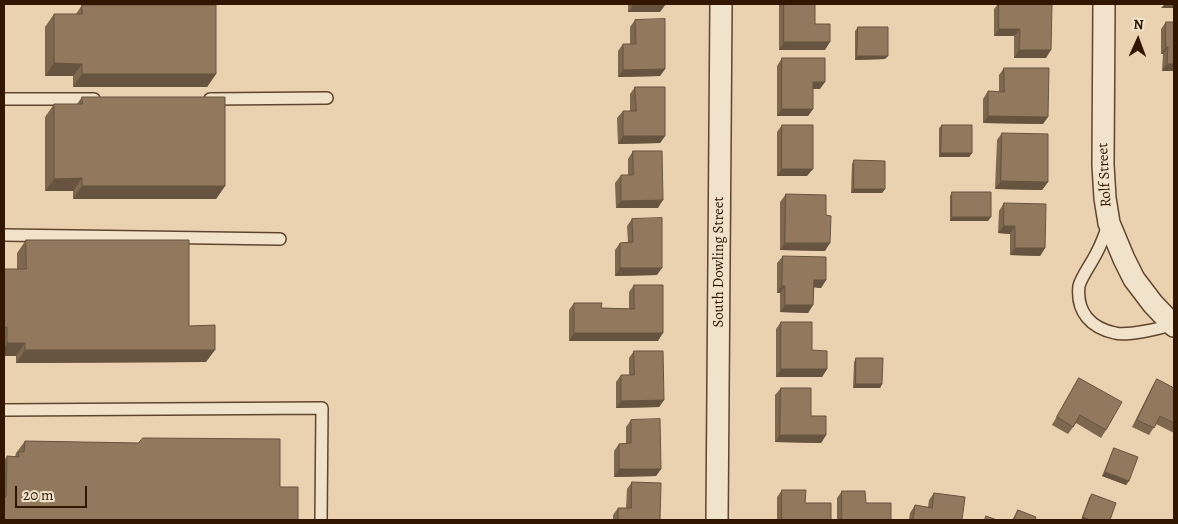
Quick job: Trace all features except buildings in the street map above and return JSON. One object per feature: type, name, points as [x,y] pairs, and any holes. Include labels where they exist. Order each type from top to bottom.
[{"type":"street","name":"South Dowling Street","points":[[717,520],[721,4]]},
{"type":"street","name":"Rolf Street","points":[[1104,4],[1103,165],[1109,223],[1134,279],[1153,304],[1173,325]]},
{"type":"lane","points":[[197,99],[327,98]]},
{"type":"lane","points":[[4,99],[107,99]]},
{"type":"lane","points":[[1109,223],[1097,253],[1079,284],[1080,300],[1084,315],[1094,325],[1117,334],[1173,325]]},
{"type":"lane","points":[[4,235],[280,239]]},
{"type":"lane","points":[[4,410],[322,408],[321,520]]}]
